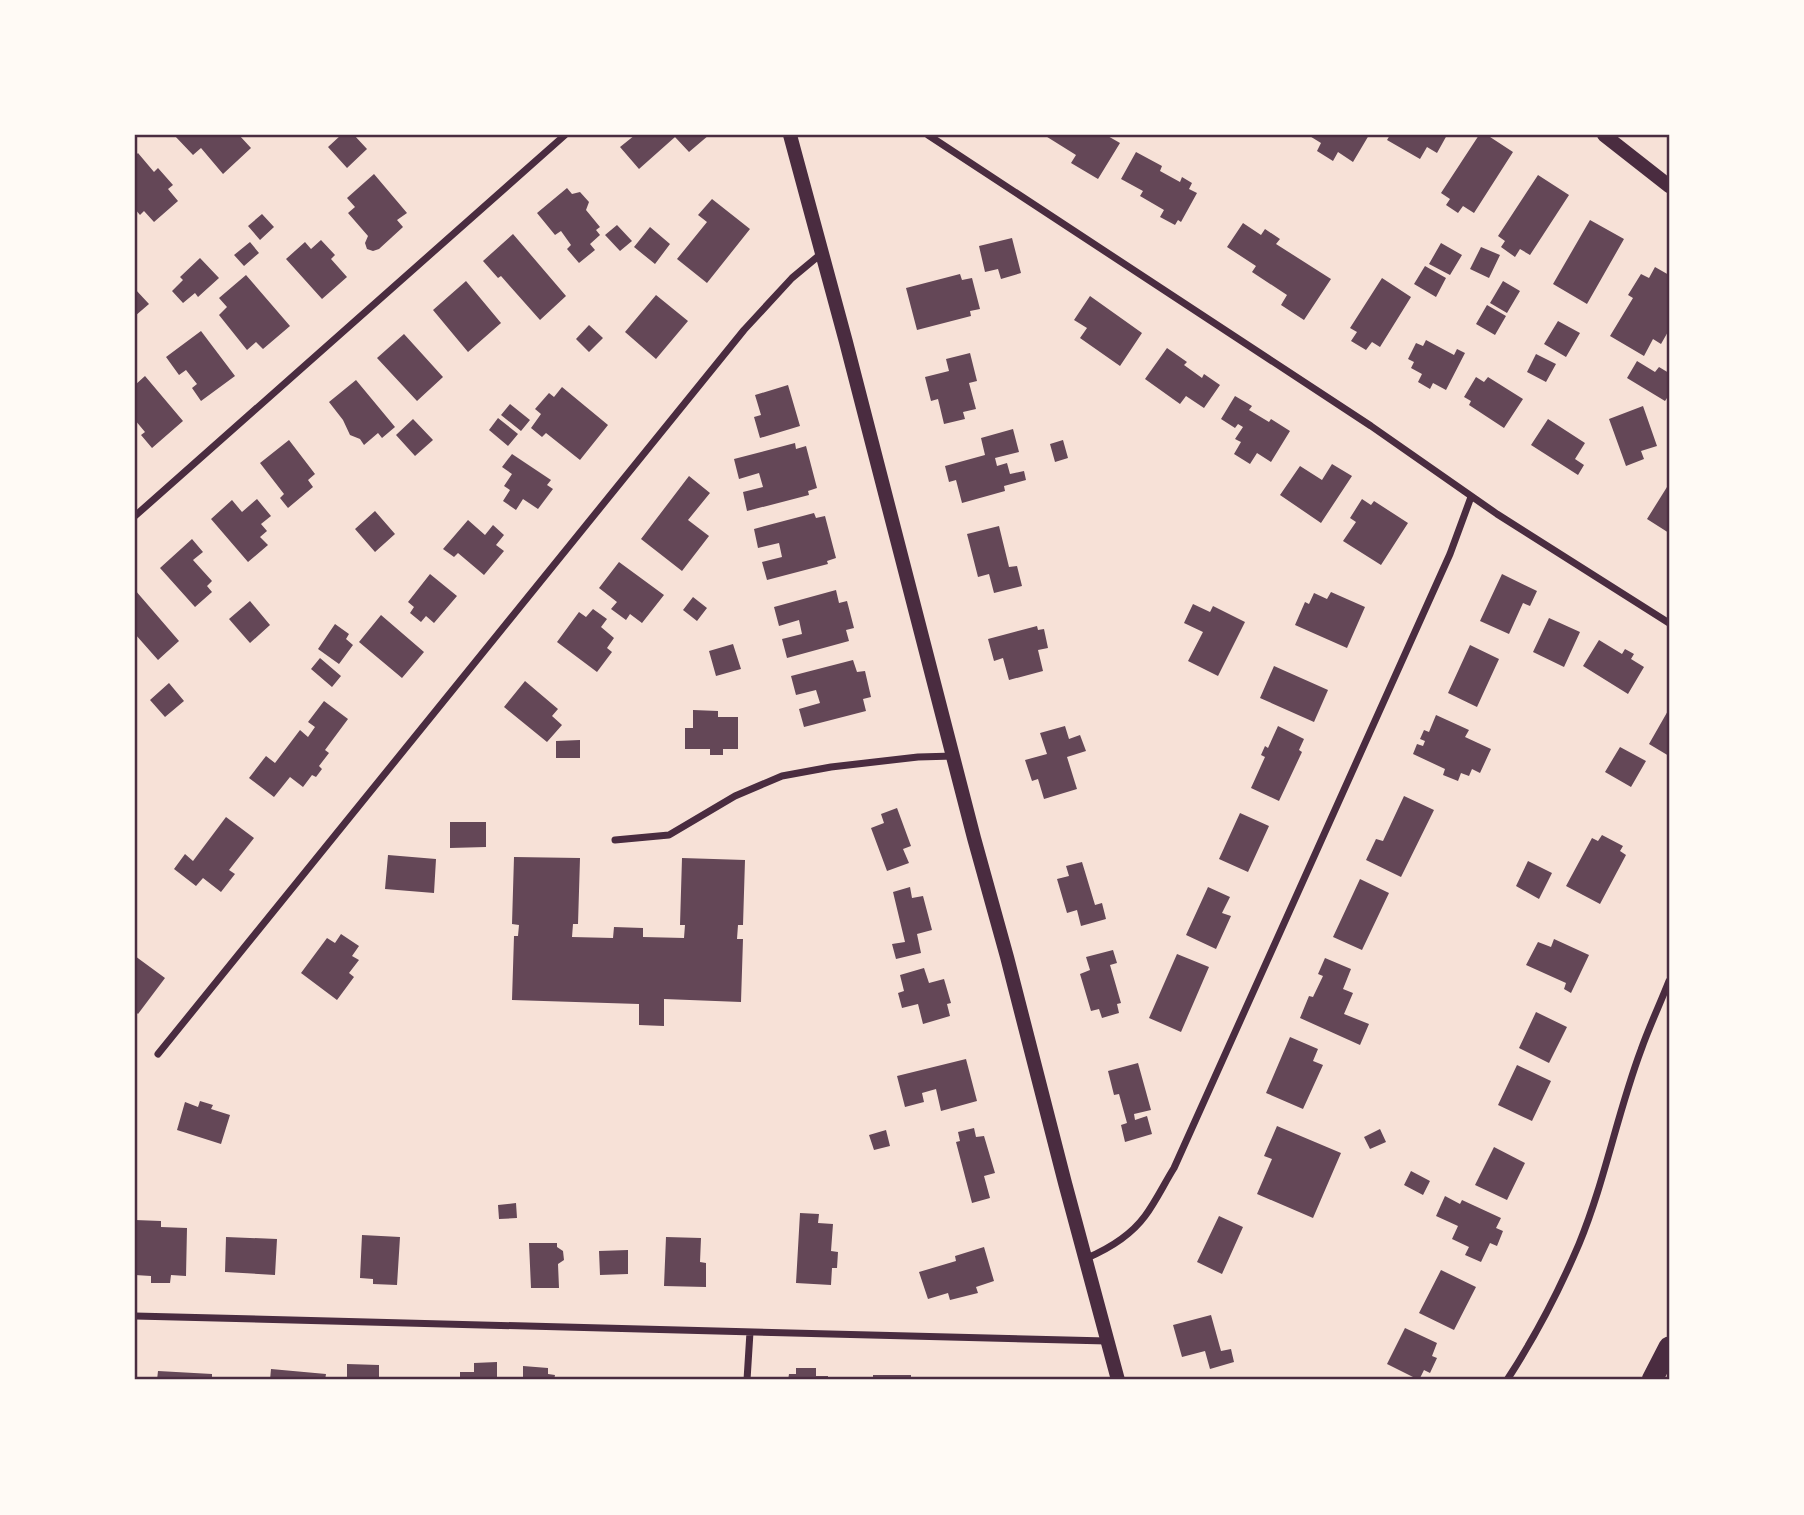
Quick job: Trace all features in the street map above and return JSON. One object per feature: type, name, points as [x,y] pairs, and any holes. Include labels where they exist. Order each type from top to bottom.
[{"type":"highway","points":[[1652,1380],[1669,1347]]},
{"type":"main road","points":[[790,135],[1118,1380]]},
{"type":"main road","points":[[1604,135],[1669,186]]},
{"type":"street","points":[[135,516],[565,135]]},
{"type":"street","points":[[928,135],[1294,375],[1471,497],[1669,623]]},
{"type":"street","points":[[158,1054],[744,330],[792,278],[822,252]]},
{"type":"street","points":[[1087,1258],[1100,1253],[1125,1236],[1143,1218],[1174,1168],[1445,564],[1471,497]]},
{"type":"street","points":[[615,840],[669,835],[735,796],[782,776],[831,767],[918,757],[954,756]]},
{"type":"street","points":[[1507,1380],[1551,1304],[1579,1242],[1601,1181],[1640,1051],[1669,981]]},
{"type":"street","points":[[135,1316],[1109,1341]]},
{"type":"street","points":[[747,1380],[750,1332]]},
{"type":"building","points":[[174,135],[239,135],[251,148],[223,174],[201,148],[193,155]]},
{"type":"building","points":[[341,135],[354,135],[367,149],[347,168],[328,147]]},
{"type":"building","points":[[635,135],[709,135],[689,152],[675,137],[639,169],[620,147]]},
{"type":"building","points":[[1044,135],[1106,135],[1120,143],[1098,179],[1071,163],[1076,155]]},
{"type":"building","points":[[1308,135],[1369,135],[1353,162],[1338,152],[1333,161],[1317,151],[1321,143]]},
{"type":"building","points":[[1390,135],[1447,135],[1437,153],[1427,147],[1420,159],[1387,140]]},
{"type":"building","points":[[1479,135],[1487,135],[1513,152],[1474,213],[1463,206],[1458,213],[1446,205],[1450,199],[1441,193]]},
{"type":"building","points":[[1136,152],[1162,166],[1160,171],[1180,182],[1182,177],[1192,183],[1189,189],[1197,193],[1181,222],[1178,220],[1175,225],[1160,217],[1164,210],[1140,196],[1143,191],[1121,179]]},
{"type":"building","points":[[138,153],[154,172],[158,168],[173,185],[168,189],[178,201],[154,222],[144,211],[140,215],[135,209],[135,156]]},
{"type":"building","points":[[374,174],[407,213],[397,220],[403,227],[379,249],[373,251],[367,249],[365,243],[368,236],[348,213],[355,207],[347,198]]},
{"type":"building","points":[[1538,175],[1569,195],[1530,255],[1520,249],[1515,257],[1501,247],[1505,241],[1498,236]]},
{"type":"building","points":[[567,188],[572,194],[580,192],[589,202],[586,210],[600,227],[596,230],[600,235],[590,244],[595,250],[579,263],[567,249],[571,245],[561,231],[555,235],[537,213]]},
{"type":"building","points":[[712,199],[750,229],[707,283],[677,259],[707,222],[698,215]]},
{"type":"building","points":[[262,214],[274,227],[260,240],[248,226]]},
{"type":"building","points":[[1590,220],[1624,239],[1587,304],[1553,284]]},
{"type":"building","points":[[1243,223],[1261,235],[1265,229],[1280,239],[1276,244],[1331,279],[1304,320],[1281,305],[1287,295],[1252,272],[1256,266],[1227,247]]},
{"type":"building","points":[[617,225],[632,241],[620,251],[605,235]]},
{"type":"building","points":[[650,227],[670,244],[655,264],[634,247]]},
{"type":"building","points":[[513,234],[566,296],[540,320],[501,276],[498,278],[483,261]]},
{"type":"building","points":[[1012,238],[1021,273],[1001,279],[998,269],[985,272],[979,246]]},
{"type":"building","points":[[321,240],[335,255],[331,259],[347,277],[322,299],[286,259],[305,242],[311,249]]},
{"type":"building","points":[[250,242],[259,253],[244,266],[234,255]]},
{"type":"building","points":[[1441,243],[1462,255],[1450,275],[1429,264]]},
{"type":"building","points":[[1481,247],[1500,255],[1489,278],[1470,269]]},
{"type":"building","points":[[200,258],[219,278],[198,297],[195,293],[183,303],[172,291],[183,280],[180,277]]},
{"type":"building","points":[[1425,266],[1446,278],[1436,297],[1414,284]]},
{"type":"building","points":[[1655,267],[1669,275],[1669,330],[1661,344],[1653,339],[1644,356],[1610,336],[1633,298],[1628,295],[1641,274],[1649,278]]},
{"type":"building","points":[[960,274],[962,280],[972,278],[980,309],[970,311],[971,316],[917,330],[906,288]]},
{"type":"building","points":[[246,275],[290,326],[263,349],[256,342],[247,350],[219,315],[227,307],[219,298]]},
{"type":"building","points":[[1382,278],[1411,297],[1380,347],[1372,342],[1366,350],[1351,341],[1357,332],[1350,328]]},
{"type":"building","points":[[466,281],[501,323],[468,352],[433,310]]},
{"type":"building","points":[[1503,281],[1520,291],[1507,313],[1490,303]]},
{"type":"building","points":[[135,289],[149,304],[135,316]]},
{"type":"building","points":[[656,295],[688,321],[656,359],[625,332]]},
{"type":"building","points":[[1090,296],[1142,333],[1120,366],[1080,338],[1087,328],[1074,320]]},
{"type":"building","points":[[1487,305],[1506,316],[1495,335],[1476,324]]},
{"type":"building","points":[[1558,321],[1580,333],[1566,357],[1544,344]]},
{"type":"building","points":[[589,325],[603,338],[589,352],[576,339]]},
{"type":"building","points":[[201,331],[235,376],[201,401],[192,388],[197,384],[186,370],[179,375],[166,357]]},
{"type":"building","points":[[404,334],[443,377],[417,401],[377,358]]},
{"type":"building","points":[[1426,340],[1454,355],[1457,349],[1465,353],[1446,390],[1433,383],[1430,389],[1418,382],[1422,374],[1411,368],[1414,362],[1408,359],[1416,343],[1423,346]]},
{"type":"building","points":[[1167,348],[1187,362],[1184,365],[1202,378],[1204,374],[1220,385],[1204,408],[1186,396],[1180,404],[1145,379]]},
{"type":"building","points":[[970,353],[977,381],[969,383],[976,409],[963,412],[965,419],[944,424],[938,399],[931,401],[925,377],[949,371],[946,359]]},
{"type":"building","points":[[1536,354],[1556,364],[1546,382],[1527,372]]},
{"type":"building","points":[[1637,361],[1655,372],[1659,367],[1669,373],[1669,395],[1665,401],[1627,378]]},
{"type":"building","points":[[145,376],[183,421],[152,448],[141,435],[145,432],[135,420],[135,385]]},
{"type":"building","points":[[1476,377],[1484,382],[1488,377],[1523,399],[1504,428],[1469,405],[1471,401],[1464,397]]},
{"type":"building","points":[[356,380],[395,427],[382,438],[378,433],[364,445],[360,439],[350,435],[343,420],[329,402]]},
{"type":"building","points":[[788,385],[800,426],[760,438],[754,417],[761,415],[755,395]]},
{"type":"building","points":[[562,387],[608,425],[580,460],[546,433],[542,437],[531,428],[541,414],[535,409],[549,393],[554,397]]},
{"type":"building","points":[[1235,396],[1252,406],[1249,410],[1290,431],[1271,462],[1257,453],[1250,464],[1234,454],[1241,442],[1235,439],[1243,427],[1238,424],[1235,428],[1221,419]]},
{"type":"building","points":[[510,404],[530,420],[521,431],[501,415]]},
{"type":"building","points":[[1643,406],[1657,446],[1641,451],[1644,459],[1626,466],[1609,419]]},
{"type":"building","points":[[498,418],[518,434],[508,446],[489,430]]},
{"type":"building","points":[[413,419],[433,440],[415,456],[396,435]]},
{"type":"building","points":[[1548,419],[1585,443],[1575,459],[1584,465],[1578,475],[1531,445]]},
{"type":"building","points":[[1013,429],[1019,452],[995,458],[997,466],[1007,463],[1010,474],[1024,471],[1026,480],[1004,486],[1005,491],[962,503],[956,480],[949,482],[945,466],[985,455],[981,438]]},
{"type":"building","points":[[289,440],[315,474],[308,480],[313,487],[288,508],[280,498],[284,494],[260,463]]},
{"type":"building","points":[[1063,440],[1068,458],[1055,462],[1050,444]]},
{"type":"building","points":[[795,443],[796,449],[806,446],[817,488],[808,491],[809,495],[747,511],[743,492],[763,487],[759,473],[739,479],[734,459]]},
{"type":"building","points":[[512,454],[551,480],[547,485],[553,489],[538,509],[523,499],[516,510],[503,501],[510,490],[504,486],[512,474],[502,467]]},
{"type":"building","points":[[1332,464],[1352,476],[1321,523],[1280,495],[1300,466],[1322,480]]},
{"type":"building","points":[[689,476],[710,493],[688,520],[709,536],[682,571],[641,539]]},
{"type":"building","points":[[1667,487],[1669,488],[1669,533],[1647,519]]},
{"type":"building","points":[[257,499],[271,516],[261,524],[267,531],[260,537],[268,545],[248,562],[211,519],[232,500],[242,512]]},
{"type":"building","points":[[1362,499],[1371,505],[1374,501],[1408,523],[1381,565],[1343,541],[1356,522],[1350,518]]},
{"type":"building","points":[[375,511],[395,534],[375,552],[355,529]]},
{"type":"building","points":[[814,513],[816,518],[825,516],[836,558],[827,561],[828,564],[767,580],[762,562],[782,557],[779,543],[758,548],[754,529]]},
{"type":"building","points":[[468,520],[485,535],[493,525],[504,535],[496,545],[504,551],[484,575],[458,553],[454,557],[443,549]]},
{"type":"building","points":[[999,526],[1009,567],[1017,566],[1022,586],[994,593],[989,574],[978,577],[967,534]]},
{"type":"building","points":[[192,539],[203,552],[193,560],[212,581],[207,586],[212,592],[195,607],[160,568]]},
{"type":"building","points":[[619,562],[664,595],[642,623],[630,614],[626,620],[611,609],[617,602],[599,588]]},
{"type":"building","points":[[430,574],[457,596],[434,623],[426,616],[421,622],[410,613],[414,607],[408,602]]},
{"type":"building","points":[[1502,574],[1537,591],[1530,606],[1523,603],[1509,634],[1480,621]]},
{"type":"building","points":[[135,590],[179,641],[158,660],[135,634]]},
{"type":"building","points":[[836,590],[839,603],[847,601],[854,628],[846,630],[849,641],[787,658],[782,639],[802,634],[799,620],[779,626],[774,607]]},
{"type":"building","points":[[1331,592],[1365,607],[1347,648],[1295,625],[1305,602],[1309,604],[1314,593],[1327,599]]},
{"type":"building","points":[[693,597],[707,608],[697,621],[683,610]]},
{"type":"building","points":[[250,601],[270,625],[250,643],[229,619]]},
{"type":"building","points":[[1193,604],[1210,612],[1213,606],[1245,622],[1218,676],[1188,661],[1203,632],[1184,623]]},
{"type":"building","points":[[593,609],[607,619],[601,627],[614,638],[607,648],[612,652],[597,672],[557,642],[579,612],[586,617]]},
{"type":"building","points":[[381,615],[424,652],[402,678],[359,642]]},
{"type":"building","points":[[1549,618],[1580,632],[1564,667],[1533,652]]},
{"type":"building","points":[[335,624],[349,634],[346,639],[353,645],[339,664],[318,649]]},
{"type":"building","points":[[1037,626],[1038,630],[1044,629],[1048,648],[1038,650],[1043,671],[1009,680],[1003,658],[994,661],[988,639]]},
{"type":"building","points":[[1599,640],[1622,654],[1625,649],[1634,654],[1631,659],[1644,667],[1628,694],[1583,666]]},
{"type":"building","points":[[733,644],[741,669],[716,676],[709,651]]},
{"type":"building","points":[[1470,645],[1499,659],[1477,707],[1448,693]]},
{"type":"building","points":[[320,658],[341,676],[332,687],[311,669]]},
{"type":"building","points":[[853,660],[857,672],[865,671],[871,697],[863,699],[866,711],[804,727],[799,709],[820,703],[816,690],[796,695],[791,676]]},
{"type":"building","points":[[1274,666],[1328,690],[1314,722],[1260,698]]},
{"type":"building","points":[[525,681],[558,709],[552,716],[562,725],[547,742],[504,707]]},
{"type":"building","points":[[169,683],[184,701],[165,717],[150,700]]},
{"type":"building","points":[[324,701],[348,719],[325,750],[329,753],[319,766],[322,769],[316,777],[312,775],[303,787],[290,777],[274,797],[249,778],[266,756],[275,763],[300,730],[308,737],[315,727],[308,722]]},
{"type":"building","points":[[1669,709],[1669,756],[1649,744]]},
{"type":"building","points":[[693,710],[718,711],[718,717],[738,717],[738,749],[723,749],[723,755],[710,755],[710,749],[685,749],[685,728],[693,728]]},
{"type":"building","points":[[1436,715],[1469,730],[1465,737],[1491,749],[1480,773],[1472,769],[1469,776],[1461,773],[1458,781],[1443,775],[1445,769],[1413,754],[1417,744],[1423,746],[1425,741],[1420,739],[1424,730],[1429,732]]},
{"type":"building","points":[[1065,726],[1069,739],[1080,735],[1086,751],[1067,757],[1077,789],[1044,799],[1038,779],[1032,781],[1025,760],[1047,754],[1040,733]]},
{"type":"building","points":[[1278,726],[1304,739],[1299,750],[1302,752],[1279,801],[1251,788],[1265,757],[1261,755],[1265,746],[1268,748]]},
{"type":"building","points":[[580,740],[580,758],[556,758],[556,741]]},
{"type":"building","points":[[1620,747],[1646,761],[1631,787],[1605,772]]},
{"type":"building","points":[[1404,796],[1434,810],[1401,877],[1366,860],[1376,839],[1383,841]]},
{"type":"building","points":[[897,808],[911,846],[903,849],[909,863],[887,871],[871,828],[884,823],[881,814]]},
{"type":"building","points":[[1240,813],[1269,826],[1248,872],[1219,859]]},
{"type":"building","points":[[226,817],[254,838],[229,870],[235,874],[221,892],[203,878],[196,886],[174,869],[185,854],[193,861]]},
{"type":"building","points":[[450,822],[486,822],[486,847],[450,848]]},
{"type":"building","points":[[1602,835],[1623,846],[1620,851],[1626,855],[1600,904],[1566,886],[1592,838],[1598,841]]},
{"type":"building","points":[[388,855],[436,859],[434,893],[385,889]]},
{"type":"building","points":[[514,857],[580,858],[578,924],[573,924],[572,937],[613,938],[614,927],[643,928],[643,937],[684,938],[685,925],[680,925],[682,858],[745,860],[743,925],[738,925],[737,939],[743,939],[741,1002],[664,999],[664,1026],[639,1025],[639,1004],[512,1000],[514,936],[518,936],[519,925],[512,924]]},
{"type":"building","points":[[1528,861],[1552,873],[1539,899],[1516,886]]},
{"type":"building","points":[[1082,862],[1095,905],[1102,903],[1106,919],[1081,926],[1077,910],[1067,913],[1057,879],[1069,876],[1066,866]]},
{"type":"building","points":[[1360,879],[1389,893],[1362,950],[1333,937]]},
{"type":"building","points":[[910,887],[912,898],[923,896],[932,930],[917,934],[921,953],[896,959],[892,944],[905,942],[893,892]]},
{"type":"building","points":[[1208,887],[1230,897],[1222,913],[1231,916],[1216,949],[1186,935]]},
{"type":"building","points":[[341,934],[359,946],[352,956],[359,960],[349,973],[354,977],[337,1000],[301,973],[327,938],[335,943]]},
{"type":"building","points":[[1554,939],[1589,955],[1571,993],[1564,989],[1566,983],[1526,965],[1538,942],[1551,947]]},
{"type":"building","points":[[1113,950],[1117,963],[1110,965],[1121,1003],[1117,1004],[1119,1013],[1102,1018],[1099,1009],[1091,1011],[1080,974],[1090,970],[1086,957]]},
{"type":"building","points":[[1177,954],[1209,967],[1181,1032],[1149,1018]]},
{"type":"building","points":[[135,956],[165,978],[138,1014],[135,1011]]},
{"type":"building","points":[[1325,958],[1351,969],[1343,989],[1353,993],[1344,1014],[1369,1024],[1360,1045],[1300,1018],[1309,996],[1313,997],[1323,976],[1318,974]]},
{"type":"building","points":[[924,968],[929,983],[944,979],[951,1003],[947,1004],[950,1016],[923,1024],[918,1004],[902,1008],[898,993],[904,991],[900,975]]},
{"type":"building","points":[[1536,1012],[1567,1027],[1549,1063],[1519,1048]]},
{"type":"building","points":[[1290,1037],[1318,1049],[1313,1061],[1323,1065],[1303,1109],[1266,1093]]},
{"type":"building","points":[[966,1059],[977,1101],[941,1111],[936,1089],[922,1093],[924,1102],[905,1107],[897,1076]]},
{"type":"building","points":[[1138,1063],[1151,1110],[1134,1114],[1135,1120],[1147,1116],[1152,1134],[1125,1142],[1121,1125],[1127,1123],[1119,1094],[1114,1095],[1108,1071]]},
{"type":"building","points":[[1517,1065],[1551,1081],[1532,1121],[1498,1105]]},
{"type":"building","points":[[200,1101],[213,1105],[211,1109],[230,1115],[221,1144],[177,1130],[185,1102],[198,1107]]},
{"type":"building","points":[[1277,1126],[1341,1153],[1313,1218],[1257,1194],[1272,1159],[1264,1156]]},
{"type":"building","points":[[974,1128],[976,1137],[984,1136],[995,1173],[984,1176],[990,1198],[972,1203],[956,1142],[960,1141],[958,1132]]},
{"type":"building","points":[[1380,1129],[1386,1142],[1370,1149],[1364,1137]]},
{"type":"building","points":[[886,1130],[890,1146],[874,1150],[869,1135]]},
{"type":"building","points":[[1494,1147],[1525,1163],[1507,1200],[1475,1185]]},
{"type":"building","points":[[1411,1171],[1430,1181],[1423,1195],[1404,1185]]},
{"type":"building","points":[[1445,1196],[1460,1204],[1462,1200],[1501,1218],[1496,1228],[1503,1231],[1497,1246],[1490,1243],[1481,1262],[1465,1255],[1469,1247],[1452,1239],[1458,1226],[1436,1216]]},
{"type":"building","points":[[516,1203],[517,1218],[499,1219],[498,1205]]},
{"type":"building","points":[[800,1213],[819,1214],[818,1223],[833,1224],[831,1251],[838,1252],[837,1268],[832,1268],[831,1285],[796,1283]]},
{"type":"building","points":[[1219,1216],[1243,1227],[1222,1274],[1197,1262]]},
{"type":"building","points":[[135,1220],[161,1221],[161,1227],[187,1228],[186,1276],[171,1275],[170,1283],[151,1283],[151,1276],[135,1275]]},
{"type":"building","points":[[362,1235],[400,1237],[397,1285],[373,1284],[373,1279],[360,1278]]},
{"type":"building","points":[[226,1237],[277,1239],[275,1275],[225,1272]]},
{"type":"building","points":[[666,1237],[701,1238],[700,1262],[706,1263],[706,1287],[664,1286]]},
{"type":"building","points":[[529,1243],[557,1243],[557,1247],[563,1251],[564,1260],[558,1264],[559,1288],[531,1288]]},
{"type":"building","points":[[984,1247],[994,1281],[976,1287],[978,1293],[950,1300],[948,1293],[928,1299],[919,1272],[956,1261],[955,1256]]},
{"type":"building","points":[[628,1250],[628,1274],[600,1275],[599,1251]]},
{"type":"building","points":[[1441,1270],[1476,1287],[1454,1330],[1419,1313]]},
{"type":"building","points":[[1211,1315],[1221,1351],[1231,1349],[1234,1362],[1210,1369],[1205,1351],[1182,1357],[1173,1325]]},
{"type":"building","points":[[1405,1328],[1437,1343],[1432,1356],[1437,1358],[1430,1373],[1424,1370],[1419,1380],[1387,1364]]},
{"type":"building","points":[[497,1362],[497,1380],[460,1380],[460,1372],[474,1372],[474,1363]]},
{"type":"building","points":[[347,1364],[379,1365],[379,1380],[347,1380]]},
{"type":"building","points":[[523,1366],[548,1368],[548,1374],[555,1375],[554,1380],[523,1380]]},
{"type":"building","points":[[796,1368],[816,1368],[816,1376],[828,1376],[828,1380],[788,1380],[789,1374],[796,1374]]},
{"type":"building","points":[[271,1369],[326,1374],[325,1380],[270,1380]]},
{"type":"building","points":[[158,1371],[212,1374],[212,1380],[157,1380]]},
{"type":"building","points":[[873,1375],[911,1375],[911,1380],[873,1380]]}]
